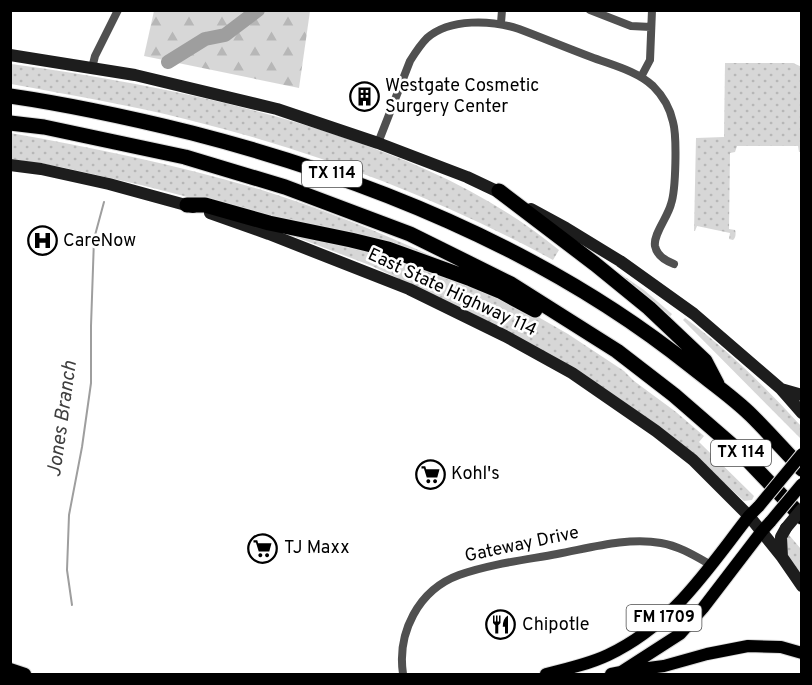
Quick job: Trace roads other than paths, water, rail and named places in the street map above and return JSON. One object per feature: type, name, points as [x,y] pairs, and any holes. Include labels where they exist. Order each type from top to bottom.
[{"type":"highway","name":"TX 114","points":[[10,96],[121,115],[267,153],[339,177],[465,228],[560,278],[665,345],[750,414],[801,469]]},
{"type":"highway","name":"TX 114","points":[[10,123],[44,127],[185,157],[285,187],[410,234],[511,284],[617,351],[659,383],[734,446],[801,517]]},
{"type":"highway","points":[[499,191],[649,308],[705,361],[720,390]]},
{"type":"highway","points":[[187,205],[205,205],[351,240],[388,249],[428,263],[500,291],[601,349],[642,378],[659,383]]},
{"type":"main road","points":[[10,55],[135,75],[277,109],[378,142],[499,191],[620,261],[694,314],[781,389],[801,413]]},
{"type":"main road","name":"East State Highway 114","points":[[10,165],[41,169],[109,184],[187,205],[269,234],[409,289],[530,350],[572,373],[656,431],[693,460],[762,531],[801,586]]},
{"type":"main road","points":[[781,389],[801,395]]},
{"type":"main road","name":"FM 1709","points":[[546,675],[607,656],[646,633],[662,620],[687,596],[801,454]]},
{"type":"main road","name":"FM 1709","points":[[616,673],[680,634],[801,484]]},
{"type":"main road","points":[[782,557],[782,537],[801,509]]},
{"type":"main road","points":[[664,670],[667,651],[680,634]]},
{"type":"main road","points":[[616,673],[664,670],[707,654],[748,646],[781,647],[801,653]]},
{"type":"main road","points":[[10,669],[25,675]]},
{"type":"street","points":[[92,68],[95,56],[118,10]]},
{"type":"street","points":[[501,23],[502,10]]},
{"type":"street","points":[[590,10],[631,26],[651,27]]},
{"type":"street","points":[[641,77],[650,60],[652,10]]},
{"type":"street","points":[[378,142],[416,51],[428,37],[456,25],[501,23],[641,77],[661,95],[674,125],[673,197],[654,244],[659,255],[674,264]]},
{"type":"street","name":"Gateway Drive","points":[[403,675],[403,642],[411,617],[436,588],[460,575],[487,567],[634,541],[675,546],[711,565]]},
{"type":"waterway","name":"Jones Branch","points":[[168,62],[205,39],[225,35],[258,10]]},
{"type":"waterway","name":"Jones Branch","points":[[72,605],[67,570],[69,515],[91,383],[94,239],[104,202]]},
{"type":"place","name":"Westgate Cosmetic Surgery Center","points":[[364,96]]},
{"type":"place","name":"CareNow","points":[[42,241]]},
{"type":"place","name":"Kohl's","points":[[430,474]]},
{"type":"place","name":"TJ Maxx","points":[[263,548]]},
{"type":"place","name":"Chipotle","points":[[501,625]]}]
